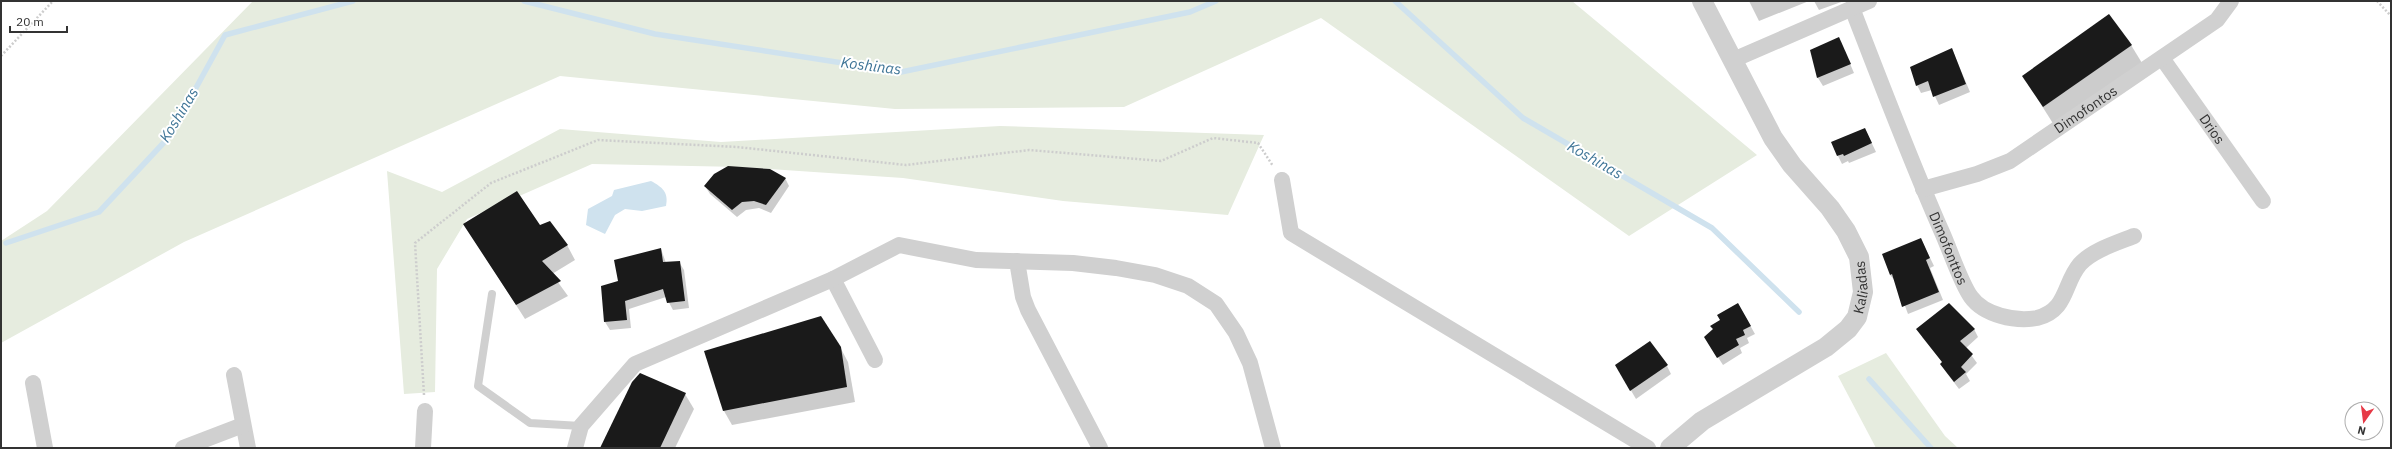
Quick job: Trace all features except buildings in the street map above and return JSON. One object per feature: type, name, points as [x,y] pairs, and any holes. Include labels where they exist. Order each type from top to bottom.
[{"type":"street","name":"Kaliadas","points":[[1670,448],[1702,421],[1826,347],[1848,329],[1857,317],[1861,306],[1862,280],[1859,257],[1846,231],[1830,208],[1792,165],[1773,138],[1702,1]]},
{"type":"street","points":[[1733,60],[1869,1]]},
{"type":"street","name":"Dimofontos","points":[[1923,189],[1978,174],[2010,161],[2217,20],[2232,1]]},
{"type":"street","name":"Dimofonttos","points":[[1852,8],[1923,189],[1970,297],[1987,312],[2006,317],[2036,318],[2053,311],[2062,300],[2080,264],[2094,254],[2134,236]]},
{"type":"street","name":"Drios","points":[[2162,58],[2263,201]]},
{"type":"street","points":[[1282,180],[1291,234],[1648,448]]},
{"type":"street","points":[[575,448],[581,426],[635,364],[833,279],[899,245],[976,260],[1073,263],[1156,276],[1188,286],[1216,304],[1236,333],[1250,363],[1273,448]]},
{"type":"street","points":[[1017,261],[1023,297],[1028,310],[1100,448]]},
{"type":"street","points":[[833,279],[875,360]]},
{"type":"street","points":[[234,375],[248,448]]},
{"type":"street","points":[[32,383],[45,448]]},
{"type":"street","points":[[423,448],[425,411]]},
{"type":"street","points":[[183,448],[243,425]]},
{"type":"lane","points":[[492,294],[478,386],[530,423],[581,426]]},
{"type":"path","points":[[1,56],[53,1]]},
{"type":"path","points":[[2377,1],[2391,16]]},
{"type":"path","points":[[425,411],[414,243],[491,183],[598,140],[737,146],[906,165],[1029,150],[1161,160],[1213,138],[1258,143],[1282,180]]},
{"type":"shaded area","points":[[253,1],[1572,1],[1757,155],[1629,236],[1321,18],[1124,107],[895,109],[560,76],[184,242],[1,343],[1,241],[47,211]]},
{"type":"shaded area","points":[[1000,126],[1264,135],[1228,215],[1063,201],[903,178],[741,167],[592,164],[467,219],[437,269],[435,392],[404,394],[387,171],[442,192],[560,129],[721,142]]},
{"type":"shaded area","points":[[1886,353],[1945,436],[1958,448],[1876,448],[1838,376]]},
{"type":"water","points":[[651,181],[664,190],[667,201],[666,206],[642,211],[625,209],[615,215],[605,234],[586,225],[588,209],[612,196],[614,190]]},
{"type":"waterway","name":"Koshinas","points":[[6,243],[99,212],[169,137],[225,35],[353,1]]},
{"type":"waterway","name":"Koshinas","points":[[524,1],[655,34],[901,72],[1190,12],[1216,1]]},
{"type":"waterway","name":"Koshinas","points":[[1395,1],[1523,118],[1712,228],[1799,312]]},
{"type":"waterway","name":"Koshinas","points":[[1869,379],[1931,448]]}]
